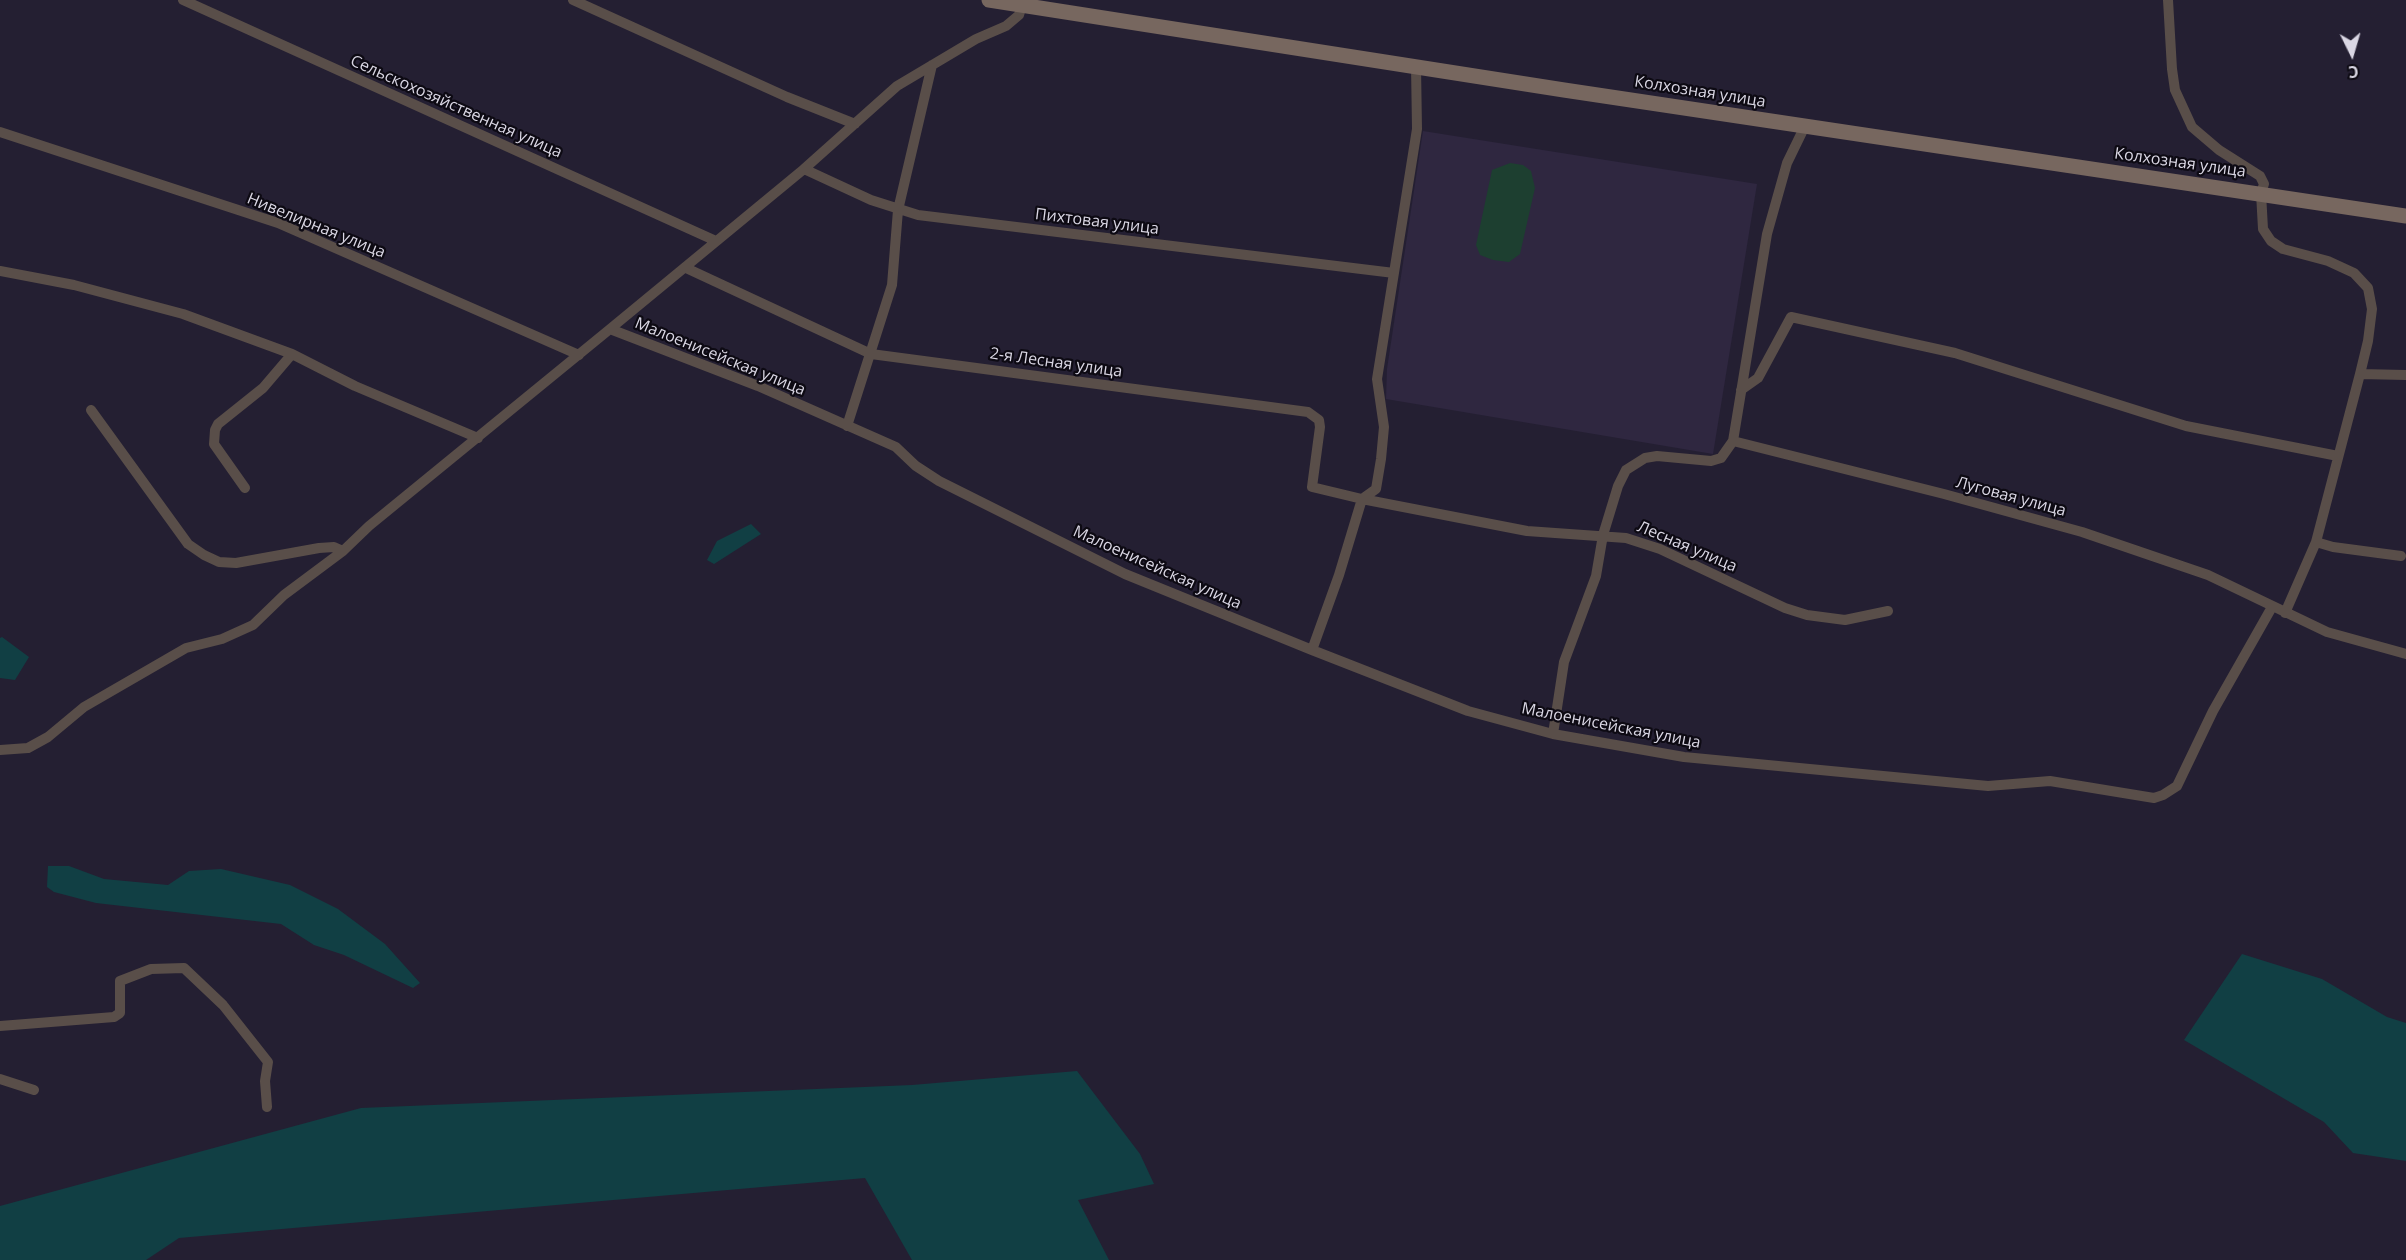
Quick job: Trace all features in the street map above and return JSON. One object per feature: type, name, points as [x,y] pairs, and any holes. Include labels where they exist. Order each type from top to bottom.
[{"type":"main road","name":"Колхозная улица","points":[[989,0],[2406,216]]},
{"type":"street","name":"Сельскохозяйственная улица","points":[[183,0],[716,242]]},
{"type":"street","points":[[573,0],[787,97],[855,124]]},
{"type":"street","points":[[2168,0],[2172,69],[2181,106],[2192,127],[2219,150],[2260,176],[2264,184],[2261,193],[2263,229],[2271,241],[2283,249],[2328,261],[2354,273],[2368,288],[2372,309],[2360,375],[2316,542],[2285,613]]},
{"type":"street","points":[[610,329],[804,169],[897,86],[976,39],[1006,26],[1019,15],[1022,5]]},
{"type":"street","points":[[847,426],[892,285],[898,210],[932,65]]},
{"type":"street","points":[[1312,650],[1339,575],[1362,499],[1376,489],[1384,427],[1377,380],[1417,129],[1416,66]]},
{"type":"street","points":[[1553,734],[1564,662],[1596,576],[1603,535],[1618,486],[1626,470],[1645,458],[1657,456],[1711,461],[1721,458],[1733,441],[1767,234],[1787,163],[1805,126]]},
{"type":"street","name":"Нивелирная улица","points":[[0,132],[278,223],[579,355]]},
{"type":"street","name":"Пихтовая улица","points":[[804,169],[871,200],[918,215],[1394,273]]},
{"type":"street","name":"2-я Лесная улица","points":[[686,268],[871,354],[1308,412],[1319,420],[1320,427],[1312,486],[1362,499]]},
{"type":"street","points":[[0,271],[74,285],[183,314],[292,354],[355,386],[478,438]]},
{"type":"street","points":[[1741,390],[1758,378],[1791,317],[1955,353],[2186,426],[2337,456]]},
{"type":"street","name":"Малоенисейская улица","points":[[0,750],[28,748],[48,737],[84,707],[186,648],[222,639],[253,625],[284,595],[343,551],[369,526],[610,329],[758,386],[896,447],[916,466],[939,481],[1125,574],[1312,650],[1468,711],[1553,734],[1684,756],[1989,786],[2050,782],[2154,798],[2176,786],[2213,711],[2272,607]]},
{"type":"street","points":[[245,488],[214,444],[215,429],[218,424],[263,388],[292,354]]},
{"type":"street","points":[[2360,375],[2406,375]]},
{"type":"street","points":[[91,410],[188,543],[204,555],[219,562],[236,563],[319,548],[334,547],[343,551]]},
{"type":"street","name":"Луговая улица","points":[[1733,441],[1944,494],[2082,532],[2208,575],[2327,632],[2406,654]]},
{"type":"street","name":"Лесная улица","points":[[1362,499],[1527,531],[1626,538],[1660,549],[1785,608],[1806,615],[1845,620],[1888,611]]},
{"type":"street","points":[[2316,542],[2333,547],[2401,556]]},
{"type":"street","points":[[0,1026],[114,1017],[120,1013],[120,981],[151,969],[184,968],[223,1005],[268,1062],[265,1081],[267,1107]]},
{"type":"street","points":[[0,1079],[34,1090]]},
{"type":"shaded area","points":[[1423,131],[1757,184],[1713,454],[1386,399],[1387,369]]},
{"type":"shaded area","points":[[1510,163],[1523,165],[1531,171],[1535,188],[1520,254],[1509,262],[1493,260],[1480,255],[1476,245],[1492,170]]},
{"type":"shaded area","points":[[751,524],[761,534],[714,564],[707,560],[717,541]]},
{"type":"shaded area","points":[[2,637],[29,657],[15,680],[0,678],[0,638]]},
{"type":"shaded area","points":[[48,866],[69,866],[104,879],[168,885],[189,871],[221,869],[290,885],[338,909],[385,944],[420,983],[413,988],[344,955],[314,945],[281,924],[96,903],[54,892],[47,887]]},
{"type":"shaded area","points":[[2242,954],[2322,979],[2387,1017],[2406,1023],[2406,1161],[2353,1153],[2324,1122],[2184,1040]]},
{"type":"shaded area","points":[[1077,1071],[1140,1154],[1154,1184],[1078,1200],[1109,1260],[912,1260],[865,1178],[179,1238],[146,1260],[0,1260],[0,1206],[361,1108],[912,1085]]}]
